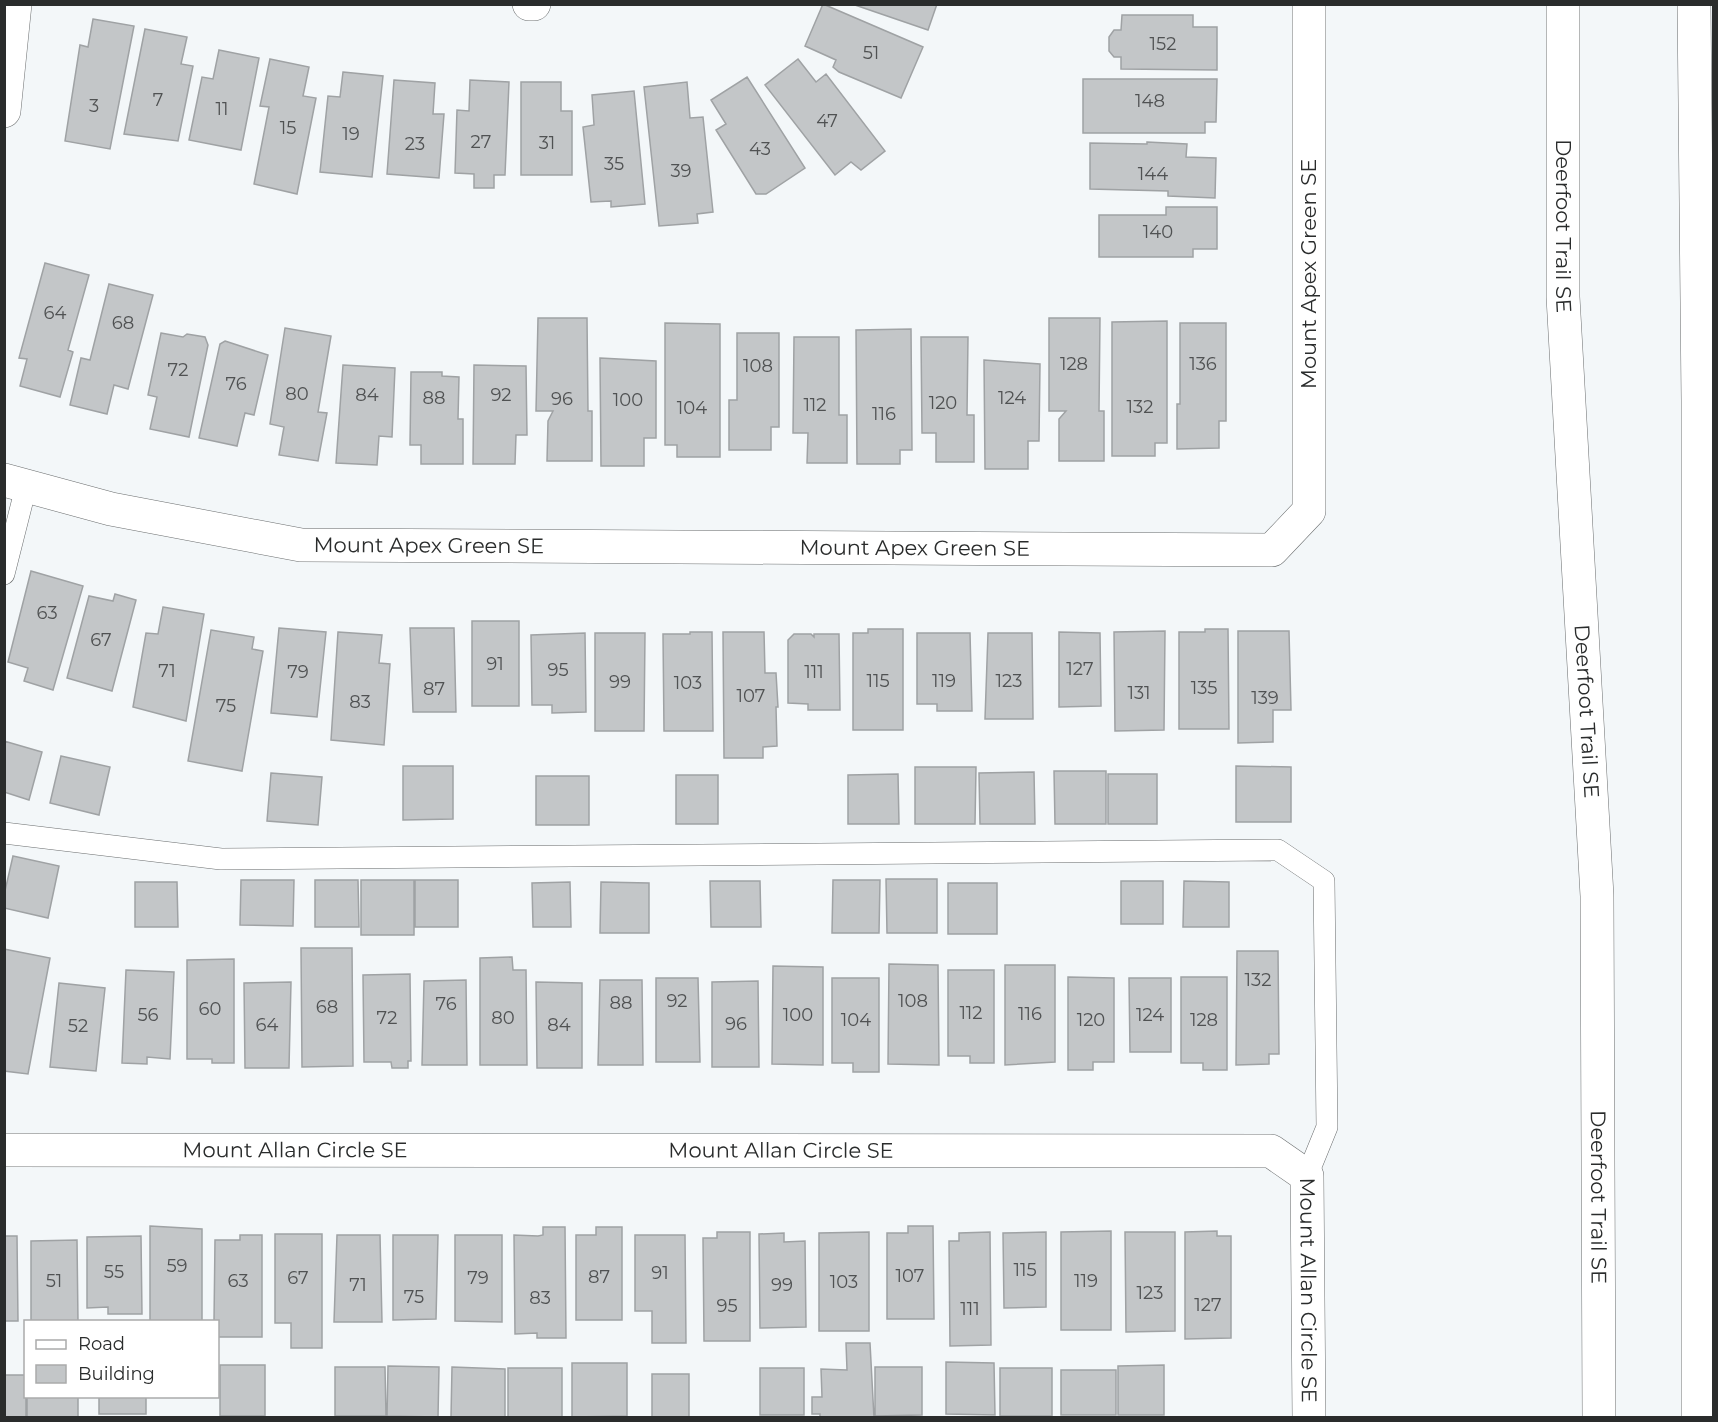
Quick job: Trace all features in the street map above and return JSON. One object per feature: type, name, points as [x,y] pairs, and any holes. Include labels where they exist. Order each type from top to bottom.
[{"type":"main road","points":[[4,111],[15,4]]},
{"type":"main road","points":[[529,4],[534,4]]},
{"type":"main road","name":"Mount Apex Green SE","points":[[15,483],[111,508],[301,545],[1272,550],[1309,511],[1309,4]]},
{"type":"main road","name":"Deerfoot Trail SE","points":[[1563,4],[1563,297],[1597,896],[1599,1418]]},
{"type":"main road","points":[[1694,4],[1698,401],[1698,1418]]},
{"type":"main road","points":[[1698,401],[1713,434]]},
{"type":"main road","name":"Mount Allan Circle SE","points":[[4,1150],[1271,1151],[1307,1176],[1310,1418]]},
{"type":"lane","points":[[4,574],[15,483]]},
{"type":"lane","points":[[4,833],[221,859],[1278,850],[1324,881],[1327,1127],[1307,1176]]},
{"type":"building","points":[[823,4],[923,47],[901,98],[839,72],[833,67],[836,60],[805,46]]},
{"type":"building","points":[[852,4],[937,4],[928,30]]},
{"type":"building","points":[[1122,15],[1193,15],[1193,27],[1217,27],[1217,70],[1121,69],[1121,57],[1114,57],[1109,51],[1109,37],[1114,30],[1121,30]]},
{"type":"building","points":[[93,19],[134,26],[110,149],[65,141],[80,45],[88,47]]},
{"type":"building","points":[[145,29],[187,37],[181,64],[193,66],[178,141],[124,134]]},
{"type":"building","points":[[219,50],[259,58],[241,150],[189,140],[202,77],[213,79]]},
{"type":"building","points":[[270,59],[309,67],[303,96],[316,98],[297,194],[254,184],[269,107],[260,106]]},
{"type":"building","points":[[798,59],[816,82],[826,74],[885,151],[861,170],[851,162],[835,175],[765,85]]},
{"type":"building","points":[[343,72],[383,76],[372,177],[320,172],[328,96],[340,97]]},
{"type":"building","points":[[747,77],[805,168],[766,194],[756,194],[716,130],[726,124],[711,100]]},
{"type":"building","points":[[1083,79],[1217,79],[1216,122],[1205,122],[1205,133],[1083,133]]},
{"type":"building","points":[[394,80],[435,83],[433,114],[444,114],[439,178],[387,174]]},
{"type":"building","points":[[470,80],[509,82],[505,175],[494,175],[494,188],[474,188],[474,174],[455,173],[457,110],[469,111]]},
{"type":"building","points":[[521,82],[561,82],[561,111],[572,111],[572,175],[521,175]]},
{"type":"building","points":[[687,82],[690,118],[703,117],[713,212],[697,214],[698,223],[659,226],[644,87]]},
{"type":"building","points":[[634,91],[645,204],[611,207],[611,201],[591,202],[583,127],[594,125],[592,95]]},
{"type":"building","points":[[1147,142],[1187,144],[1186,157],[1216,158],[1215,198],[1168,196],[1168,191],[1090,189],[1090,143],[1147,144]]},
{"type":"building","points":[[1166,207],[1217,207],[1217,249],[1193,249],[1193,257],[1099,257],[1099,215],[1166,215]]},
{"type":"building","points":[[45,263],[89,275],[68,350],[73,352],[60,397],[20,386],[27,359],[19,358]]},
{"type":"building","points":[[109,284],[153,295],[128,389],[114,385],[107,414],[70,405],[81,358],[90,360]]},
{"type":"building","points":[[538,318],[587,318],[588,411],[592,411],[592,461],[547,461],[548,421],[553,411],[536,411]]},
{"type":"building","points":[[1049,318],[1100,318],[1099,411],[1104,411],[1104,461],[1059,461],[1059,419],[1066,411],[1049,411]]},
{"type":"building","points":[[1167,321],[1167,443],[1155,443],[1155,456],[1112,456],[1112,322]]},
{"type":"building","points":[[665,323],[720,324],[720,457],[677,457],[677,445],[665,445]]},
{"type":"building","points":[[1180,323],[1226,323],[1226,421],[1219,421],[1219,448],[1177,449],[1177,404],[1180,404]]},
{"type":"building","points":[[285,328],[331,336],[318,412],[327,413],[318,461],[279,455],[284,427],[270,424]]},
{"type":"building","points":[[911,329],[912,450],[900,450],[900,464],[857,464],[856,330]]},
{"type":"building","points":[[161,333],[183,337],[187,334],[205,337],[208,345],[189,437],[150,429],[157,397],[148,395]]},
{"type":"building","points":[[737,333],[779,333],[779,427],[771,427],[771,450],[729,450],[729,400],[737,400]]},
{"type":"building","points":[[794,337],[839,337],[839,415],[847,415],[847,463],[807,463],[808,433],[793,433]]},
{"type":"building","points":[[921,337],[968,337],[967,415],[974,415],[974,462],[936,462],[936,433],[922,433]]},
{"type":"building","points":[[225,341],[268,355],[254,415],[245,413],[237,446],[199,438],[220,344]]},
{"type":"building","points":[[600,358],[656,361],[656,438],[644,438],[644,466],[601,466]]},
{"type":"building","points":[[984,360],[1040,364],[1039,441],[1028,441],[1028,469],[985,469]]},
{"type":"building","points":[[343,365],[395,368],[392,437],[379,436],[377,465],[336,463]]},
{"type":"building","points":[[474,365],[526,366],[527,435],[516,435],[515,464],[473,464]]},
{"type":"building","points":[[411,372],[442,372],[442,376],[459,377],[458,419],[463,419],[463,464],[421,464],[421,445],[410,445]]},
{"type":"building","points":[[31,571],[83,586],[53,690],[24,681],[28,668],[8,662]]},
{"type":"building","points":[[115,594],[136,600],[112,691],[67,678],[89,596],[113,601]]},
{"type":"building","points":[[163,607],[204,614],[186,721],[133,707],[146,633],[158,634]]},
{"type":"building","points":[[472,621],[519,621],[519,706],[472,706]]},
{"type":"building","points":[[279,628],[326,632],[317,717],[271,713]]},
{"type":"building","points":[[410,628],[454,628],[456,712],[413,712]]},
{"type":"building","points":[[868,629],[903,629],[903,730],[853,730],[853,633],[868,633]]},
{"type":"building","points":[[1205,629],[1228,629],[1229,729],[1179,729],[1179,632],[1205,632]]},
{"type":"building","points":[[211,630],[254,637],[252,649],[263,651],[242,771],[188,761]]},
{"type":"building","points":[[1165,631],[1164,730],[1115,731],[1114,632]]},
{"type":"building","points":[[1238,631],[1289,631],[1291,710],[1273,710],[1273,742],[1238,743]]},
{"type":"building","points":[[338,632],[382,635],[379,663],[390,664],[384,745],[331,740]]},
{"type":"building","points":[[690,632],[712,632],[713,731],[664,731],[663,634],[690,634]]},
{"type":"building","points":[[723,632],[764,632],[765,673],[776,673],[778,707],[776,707],[777,746],[763,747],[763,758],[724,758]]},
{"type":"building","points":[[1059,632],[1100,633],[1101,706],[1059,707]]},
{"type":"building","points":[[585,633],[586,712],[552,713],[552,705],[532,705],[531,635]]},
{"type":"building","points":[[595,633],[645,633],[644,731],[595,731]]},
{"type":"building","points":[[917,633],[970,633],[972,711],[937,711],[937,704],[917,704]]},
{"type":"building","points":[[988,633],[1032,633],[1033,719],[985,719]]},
{"type":"building","points":[[794,634],[811,634],[814,637],[814,634],[839,634],[840,710],[808,710],[808,704],[788,703],[788,640]]},
{"type":"building","points":[[4,741],[42,752],[29,800],[4,792]]},
{"type":"building","points":[[61,756],[110,767],[99,815],[50,803]]},
{"type":"building","points":[[403,766],[453,766],[453,819],[403,820]]},
{"type":"building","points":[[1236,766],[1291,767],[1291,822],[1236,822]]},
{"type":"building","points":[[915,767],[976,767],[975,824],[915,824]]},
{"type":"building","points":[[1054,771],[1106,771],[1106,824],[1055,824]]},
{"type":"building","points":[[1034,772],[1035,824],[980,824],[979,773]]},
{"type":"building","points":[[271,773],[322,777],[318,825],[267,821]]},
{"type":"building","points":[[898,774],[899,824],[848,824],[848,775]]},
{"type":"building","points":[[1108,774],[1157,774],[1157,824],[1108,824]]},
{"type":"building","points":[[676,775],[718,775],[718,824],[676,824]]},
{"type":"building","points":[[536,776],[589,776],[589,825],[536,825]]},
{"type":"building","points":[[13,856],[59,866],[48,918],[4,908],[4,895]]},
{"type":"building","points":[[886,879],[937,879],[937,933],[887,933]]},
{"type":"building","points":[[241,880],[294,880],[293,926],[240,925]]},
{"type":"building","points":[[315,880],[358,880],[359,927],[315,927]]},
{"type":"building","points":[[361,880],[414,880],[414,935],[361,935]]},
{"type":"building","points":[[415,880],[458,880],[458,927],[415,927]]},
{"type":"building","points":[[833,880],[880,880],[879,933],[832,933]]},
{"type":"building","points":[[710,881],[760,881],[761,927],[711,927]]},
{"type":"building","points":[[1121,881],[1163,881],[1163,924],[1121,924]]},
{"type":"building","points":[[1184,881],[1229,882],[1229,927],[1183,927]]},
{"type":"building","points":[[135,882],[177,882],[178,927],[135,927]]},
{"type":"building","points":[[570,882],[571,927],[533,927],[532,883]]},
{"type":"building","points":[[601,882],[649,883],[649,933],[600,933]]},
{"type":"building","points":[[948,883],[997,883],[997,934],[948,934]]},
{"type":"building","points":[[301,948],[352,948],[353,1066],[302,1067]]},
{"type":"building","points":[[4,949],[50,958],[28,1074],[4,1071]]},
{"type":"building","points":[[1237,951],[1278,951],[1279,1054],[1269,1054],[1269,1064],[1236,1065]]},
{"type":"building","points":[[512,957],[513,970],[526,970],[527,1065],[480,1065],[480,958]]},
{"type":"building","points":[[234,959],[234,1063],[212,1063],[212,1059],[187,1059],[187,960]]},
{"type":"building","points":[[889,964],[938,965],[939,1065],[888,1064]]},
{"type":"building","points":[[1005,965],[1055,965],[1055,1062],[1005,1065]]},
{"type":"building","points":[[773,966],[823,967],[823,1065],[772,1064]]},
{"type":"building","points":[[126,970],[174,972],[170,1059],[147,1057],[147,1064],[122,1063]]},
{"type":"building","points":[[948,970],[994,970],[994,1063],[970,1063],[970,1056],[948,1056]]},
{"type":"building","points":[[410,974],[411,1061],[408,1061],[408,1068],[392,1068],[391,1062],[364,1062],[363,975]]},
{"type":"building","points":[[1068,977],[1114,978],[1114,1062],[1093,1062],[1093,1070],[1068,1070]]},
{"type":"building","points":[[1181,977],[1227,977],[1227,1070],[1203,1070],[1203,1063],[1181,1063]]},
{"type":"building","points":[[656,978],[698,978],[700,1062],[656,1062]]},
{"type":"building","points":[[832,978],[879,978],[879,1072],[853,1072],[853,1063],[832,1063]]},
{"type":"building","points":[[1129,978],[1171,978],[1171,1052],[1130,1052]]},
{"type":"building","points":[[466,980],[467,1065],[422,1065],[424,981]]},
{"type":"building","points":[[600,980],[642,980],[643,1065],[598,1065]]},
{"type":"building","points":[[758,981],[759,1067],[712,1067],[712,982]]},
{"type":"building","points":[[291,982],[289,1068],[245,1068],[244,983]]},
{"type":"building","points":[[536,982],[582,983],[582,1068],[537,1068]]},
{"type":"building","points":[[59,983],[105,988],[96,1071],[50,1067]]},
{"type":"building","points":[[150,1226],[202,1229],[202,1320],[150,1320]]},
{"type":"building","points":[[908,1226],[933,1226],[934,1319],[887,1319],[887,1233],[908,1233]]},
{"type":"building","points":[[543,1227],[565,1227],[566,1338],[537,1338],[537,1333],[515,1334],[514,1235],[543,1235]]},
{"type":"building","points":[[596,1227],[622,1227],[622,1320],[576,1320],[576,1235],[596,1235]]},
{"type":"building","points":[[1111,1231],[1111,1330],[1061,1330],[1061,1232]]},
{"type":"building","points":[[1217,1231],[1217,1236],[1231,1236],[1231,1338],[1185,1339],[1185,1232]]},
{"type":"building","points":[[717,1232],[750,1232],[750,1341],[704,1341],[703,1238],[717,1238]]},
{"type":"building","points":[[869,1232],[869,1331],[819,1331],[819,1233]]},
{"type":"building","points":[[990,1232],[991,1345],[950,1346],[949,1241],[959,1241],[959,1233]]},
{"type":"building","points":[[1046,1232],[1046,1307],[1004,1308],[1003,1233]]},
{"type":"building","points":[[1125,1232],[1175,1232],[1175,1331],[1126,1332]]},
{"type":"building","points":[[784,1233],[784,1242],[805,1241],[806,1327],[760,1328],[759,1234]]},
{"type":"building","points":[[275,1234],[322,1234],[322,1348],[291,1348],[291,1323],[275,1323]]},
{"type":"building","points":[[240,1235],[262,1235],[262,1337],[219,1337],[219,1320],[214,1320],[215,1240],[240,1240]]},
{"type":"building","points":[[337,1235],[380,1235],[382,1322],[334,1322]]},
{"type":"building","points":[[393,1235],[438,1235],[436,1319],[393,1320]]},
{"type":"building","points":[[455,1235],[502,1235],[502,1322],[455,1321]]},
{"type":"building","points":[[635,1235],[685,1235],[686,1343],[652,1343],[652,1311],[635,1311]]},
{"type":"building","points":[[4,1236],[17,1236],[18,1321],[4,1321]]},
{"type":"building","points":[[141,1236],[142,1314],[108,1314],[108,1307],[87,1308],[87,1237]]},
{"type":"building","points":[[77,1240],[78,1320],[31,1320],[31,1241]]},
{"type":"building","points":[[846,1343],[870,1343],[874,1418],[820,1418],[820,1414],[812,1414],[812,1397],[822,1397],[821,1369],[847,1370]]},
{"type":"building","points":[[946,1362],[994,1363],[995,1415],[946,1414]]},
{"type":"building","points":[[572,1363],[627,1363],[627,1416],[572,1417]]},
{"type":"building","points":[[220,1365],[265,1365],[265,1416],[220,1416]]},
{"type":"building","points":[[1164,1365],[1164,1415],[1118,1415],[1118,1366]]},
{"type":"building","points":[[388,1366],[439,1367],[438,1417],[387,1416]]},
{"type":"building","points":[[335,1367],[385,1367],[386,1416],[335,1416]]},
{"type":"building","points":[[452,1367],[505,1369],[505,1418],[451,1417]]},
{"type":"building","points":[[875,1367],[922,1367],[922,1415],[875,1416]]},
{"type":"building","points":[[508,1368],[562,1368],[562,1418],[508,1418]]},
{"type":"building","points":[[760,1368],[804,1368],[804,1415],[760,1415]]},
{"type":"building","points":[[1000,1368],[1052,1368],[1052,1416],[1000,1416]]},
{"type":"building","points":[[1061,1370],[1116,1370],[1116,1415],[1061,1415]]},
{"type":"building","points":[[652,1374],[689,1374],[689,1418],[652,1418]]},
{"type":"building","points":[[4,1375],[24,1375],[26,1418],[4,1418]]},
{"type":"building","points":[[27,1398],[78,1398],[78,1418],[27,1418]]},
{"type":"building","points":[[99,1398],[146,1398],[146,1414],[99,1414]]}]
